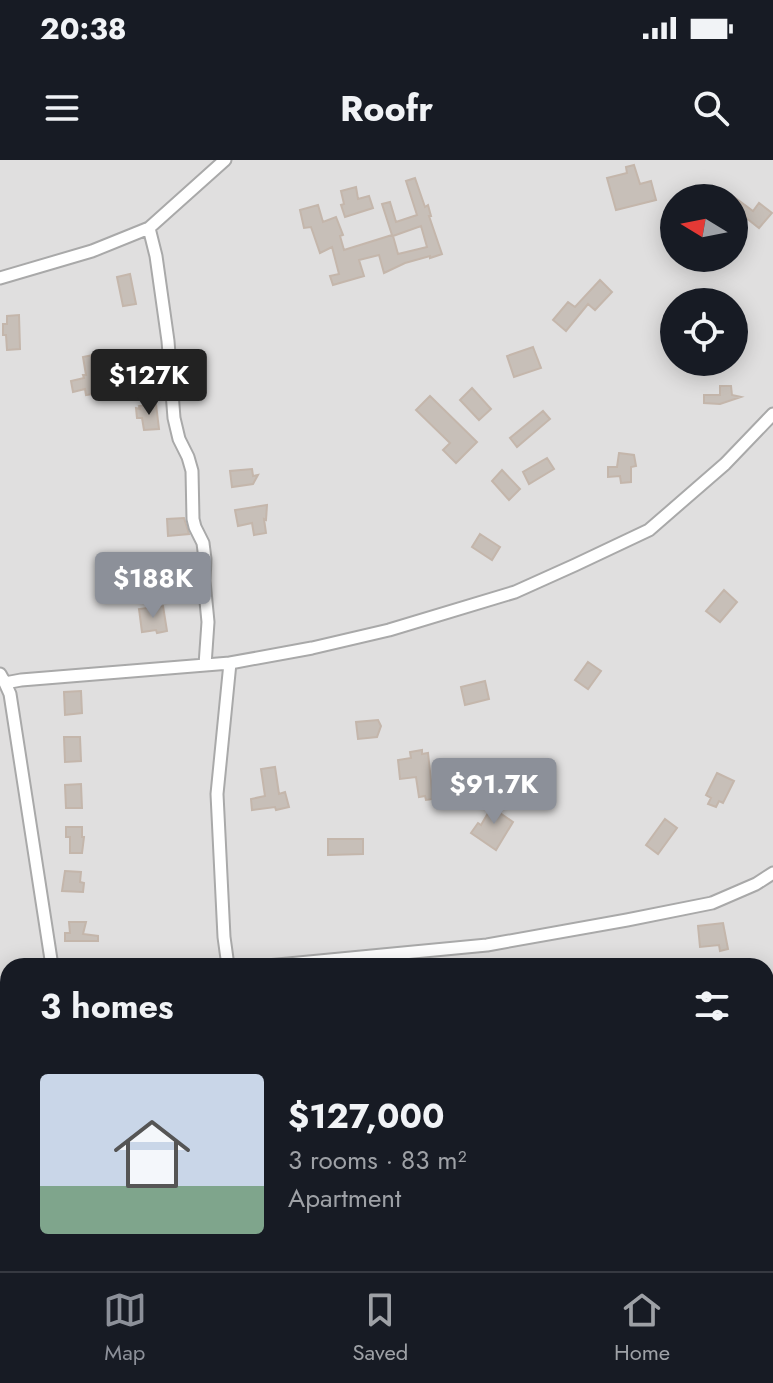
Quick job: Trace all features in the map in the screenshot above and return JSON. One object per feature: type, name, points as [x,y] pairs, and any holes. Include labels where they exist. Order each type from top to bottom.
[{"type":"street","points":[[0,278],[92,251],[149,228],[225,160]]},
{"type":"street","points":[[149,228],[168,341],[174,418],[192,471],[193,519],[203,543],[208,622],[205,665]]},
{"type":"street","points":[[2,678],[21,680],[230,663],[389,630],[515,592],[649,530],[725,464],[773,414]]},
{"type":"street","points":[[227,958],[217,794],[230,663]]},
{"type":"street","points":[[2,678],[10,694],[51,958]]},
{"type":"street","points":[[351,958],[487,945],[712,903],[773,873]]},
{"type":"shaded area","points":[[0,160],[773,160],[773,958],[0,958]]},
{"type":"building","points":[[634,165],[640,184],[651,181],[656,200],[616,210],[607,178],[627,173],[626,167]]},
{"type":"building","points":[[415,178],[425,207],[428,205],[442,254],[405,263],[384,273],[379,255],[359,260],[364,276],[333,285],[330,276],[339,274],[332,247],[320,253],[311,227],[304,228],[300,210],[318,205],[323,222],[336,217],[343,235],[340,236],[344,250],[392,235],[382,204],[390,202],[396,222],[417,215],[406,181]],"holes":[[[421,226],[427,247],[398,254],[393,236]]]},
{"type":"building","points":[[356,187],[358,199],[369,196],[373,208],[345,217],[341,191]]},
{"type":"building","points":[[759,203],[772,213],[759,228],[748,219],[748,207],[753,211]]},
{"type":"building","points":[[130,274],[136,304],[123,306],[117,277]]},
{"type":"building","points":[[600,280],[612,292],[595,310],[588,304],[566,331],[553,320],[568,302],[575,307]]},
{"type":"building","points":[[19,315],[20,349],[7,350],[3,324],[7,324],[7,316]]},
{"type":"building","points":[[533,347],[541,368],[514,377],[507,356]]},
{"type":"building","points":[[152,350],[153,363],[128,365],[127,351]]},
{"type":"building","points":[[93,355],[99,393],[86,395],[85,389],[73,392],[71,381],[86,375],[83,357]]},
{"type":"building","points":[[720,386],[731,386],[732,395],[741,397],[720,404],[704,403],[704,395],[720,395]]},
{"type":"building","points":[[472,388],[491,409],[479,420],[460,400]]},
{"type":"building","points":[[430,396],[477,442],[456,463],[443,450],[450,443],[416,410]]},
{"type":"building","points":[[156,404],[159,429],[144,430],[142,418],[137,418],[136,408]]},
{"type":"building","points":[[543,411],[550,419],[517,447],[510,438]]},
{"type":"building","points":[[619,453],[634,455],[636,466],[631,467],[631,482],[621,483],[620,476],[608,477],[608,467],[617,467]]},
{"type":"building","points":[[547,458],[554,469],[529,484],[523,472]]},
{"type":"building","points":[[252,469],[253,476],[258,475],[253,484],[232,487],[230,471]]},
{"type":"building","points":[[502,470],[520,489],[509,500],[492,481]]},
{"type":"building","points":[[267,505],[264,519],[266,533],[254,535],[252,523],[238,526],[235,510]]},
{"type":"building","points":[[184,518],[189,534],[168,536],[167,519]]},
{"type":"building","points":[[480,534],[500,547],[492,560],[472,547]]},
{"type":"building","points":[[724,590],[737,602],[720,622],[706,611]]},
{"type":"building","points":[[163,606],[167,631],[142,632],[139,609]]},
{"type":"building","points":[[588,662],[601,671],[588,689],[575,680]]},
{"type":"building","points":[[485,681],[489,699],[465,705],[461,687]]},
{"type":"building","points":[[81,691],[82,713],[65,715],[64,692]]},
{"type":"building","points":[[378,720],[381,726],[377,737],[358,739],[356,722]]},
{"type":"building","points":[[64,737],[80,737],[81,761],[65,762]]},
{"type":"building","points":[[422,750],[422,754],[428,753],[433,799],[419,797],[416,777],[400,779],[398,760],[411,758],[410,752]]},
{"type":"building","points":[[275,767],[279,794],[285,792],[289,807],[252,810],[251,799],[265,796],[261,769]]},
{"type":"building","points":[[717,773],[734,781],[723,803],[719,801],[716,807],[708,804],[711,798],[706,795]]},
{"type":"building","points":[[81,784],[82,808],[66,808],[65,785]]},
{"type":"building","points":[[498,796],[507,803],[500,813],[513,822],[496,850],[471,833],[478,823],[481,825]]},
{"type":"building","points":[[665,819],[677,828],[658,854],[646,845]]},
{"type":"building","points":[[66,827],[82,827],[82,853],[70,853],[70,837],[66,837]]},
{"type":"building","points":[[328,839],[363,839],[363,854],[328,855]]},
{"type":"building","points":[[65,871],[81,872],[83,892],[62,891]]},
{"type":"building","points":[[69,922],[86,922],[83,934],[98,936],[98,941],[65,941],[65,933],[70,933]]},
{"type":"building","points":[[723,923],[728,949],[720,951],[719,945],[700,947],[698,926]]}]
